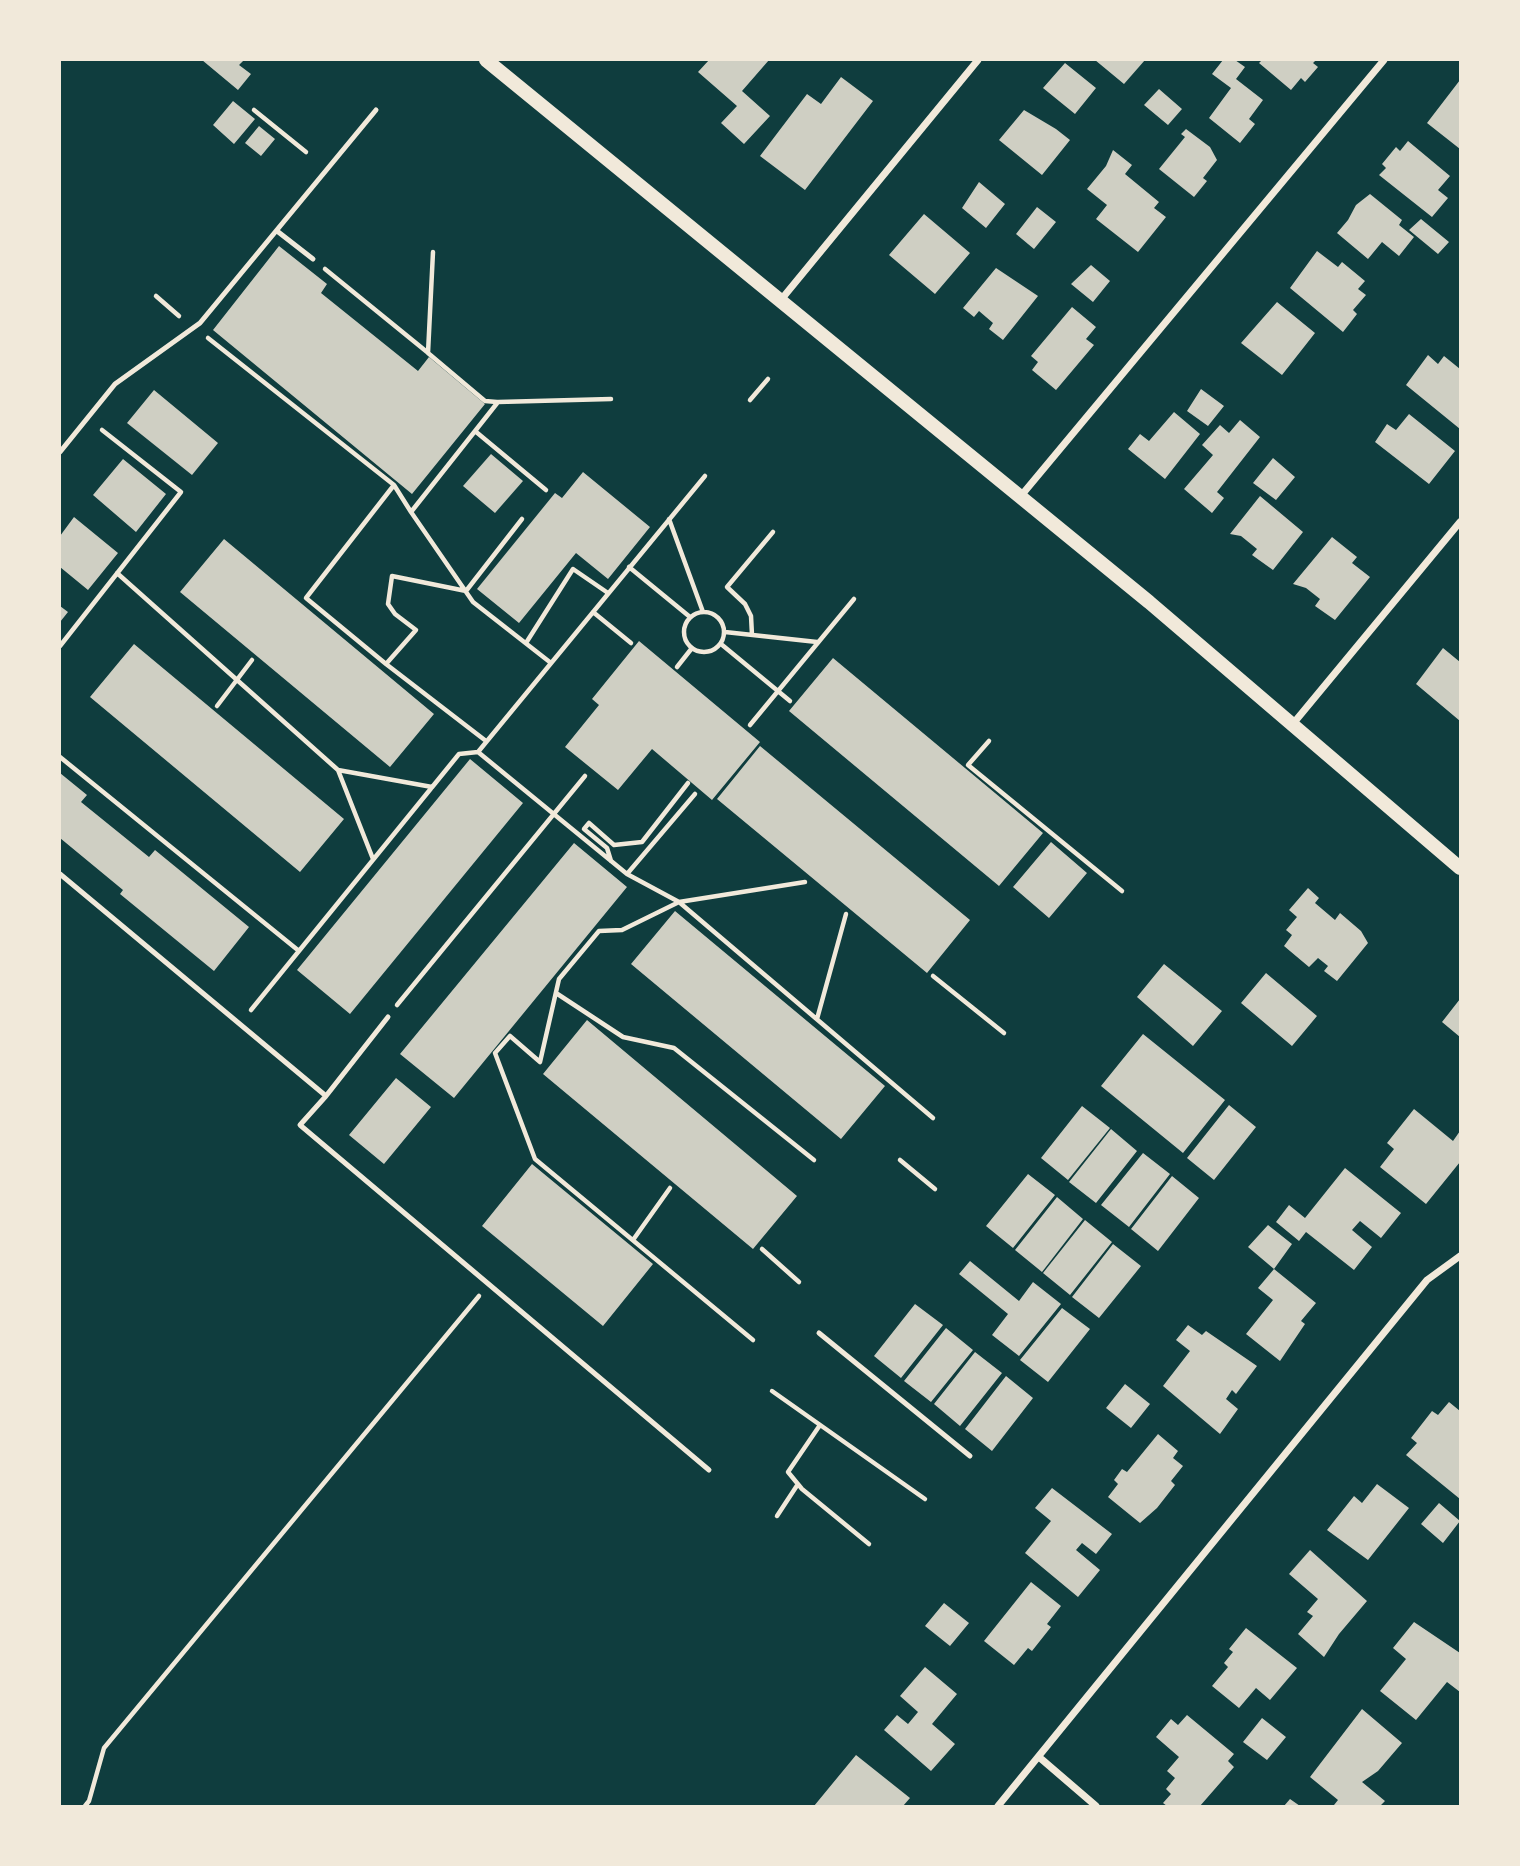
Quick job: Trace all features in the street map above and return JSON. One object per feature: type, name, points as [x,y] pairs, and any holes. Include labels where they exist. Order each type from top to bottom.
[{"type":"main road","points":[[486,60],[1159,611],[1461,868]]},
{"type":"street","points":[[779,301],[978,60]]},
{"type":"street","points":[[1020,498],[1384,60]]},
{"type":"street","points":[[1292,724],[1461,522]]},
{"type":"street","points":[[998,1807],[1427,1280],[1461,1256]]},
{"type":"street","points":[[1039,1757],[1096,1807]]},
{"type":"lane","points":[[60,452],[115,384],[194,328],[376,110]]},
{"type":"lane","points":[[277,231],[313,259]]},
{"type":"lane","points":[[60,874],[326,1096]]},
{"type":"lane","points":[[388,1017],[300,1125],[709,1470]]},
{"type":"lane","points":[[819,1333],[970,1456]]},
{"type":"path","points":[[254,110],[306,152]]},
{"type":"path","points":[[428,353],[433,253]]},
{"type":"path","points":[[313,259],[485,401],[611,399]]},
{"type":"path","points":[[156,296],[173,310]]},
{"type":"path","points":[[194,328],[394,485],[473,602],[551,663]]},
{"type":"path","points":[[750,400],[768,379]]},
{"type":"path","points":[[411,512],[498,402]]},
{"type":"path","points":[[60,646],[181,492],[87,418]]},
{"type":"path","points":[[475,431],[546,490]]},
{"type":"path","points":[[478,752],[705,476]]},
{"type":"path","points":[[394,485],[306,598],[486,741]]},
{"type":"path","points":[[466,591],[522,519]]},
{"type":"path","points":[[668,519],[703,612]]},
{"type":"path","points":[[752,635],[751,616],[745,604],[727,587],[773,532]]},
{"type":"path","points":[[629,568],[690,617]]},
{"type":"path","points":[[526,643],[573,569],[608,593]]},
{"type":"path","points":[[117,573],[338,770],[373,859]]},
{"type":"path","points":[[386,664],[416,630],[395,614],[388,604],[392,576],[466,591]]},
{"type":"path","points":[[750,725],[854,599]]},
{"type":"path","points":[[593,612],[631,643]]},
{"type":"path","points":[[703,612],[716,615],[724,625],[721,644],[705,653],[692,648],[687,643],[684,630],[690,617],[703,612]]},
{"type":"path","points":[[725,632],[818,642]]},
{"type":"path","points":[[721,644],[790,701]]},
{"type":"path","points":[[677,667],[692,648]]},
{"type":"path","points":[[217,706],[252,660]]},
{"type":"path","points":[[989,741],[968,765],[1122,891]]},
{"type":"path","points":[[240,1023],[459,754],[478,752],[626,874],[679,902],[933,1118]]},
{"type":"path","points":[[60,757],[299,951]]},
{"type":"path","points":[[338,770],[432,787]]},
{"type":"path","points":[[388,1017],[585,776]]},
{"type":"path","points":[[611,862],[607,848],[584,829],[589,823],[614,845],[642,842],[688,783]]},
{"type":"path","points":[[626,874],[695,794]]},
{"type":"path","points":[[752,1339],[535,1159],[495,1053],[510,1036],[540,1062],[559,979],[599,931],[622,930],[679,902],[805,882]]},
{"type":"path","points":[[817,1019],[846,914]]},
{"type":"path","points":[[933,976],[1004,1033]]},
{"type":"path","points":[[556,993],[622,1037],[674,1048],[814,1160]]},
{"type":"path","points":[[900,1160],[934,1189]]},
{"type":"path","points":[[633,1240],[670,1188]]},
{"type":"path","points":[[762,1249],[799,1282]]},
{"type":"path","points":[[85,1807],[104,1748],[488,1285]]},
{"type":"path","points":[[772,1391],[925,1499]]},
{"type":"path","points":[[820,1425],[788,1472],[798,1484],[869,1544]]},
{"type":"path","points":[[777,1516],[798,1484]]},
{"type":"building","points":[[202,60],[244,60],[239,65],[251,74],[238,90]]},
{"type":"building","points":[[709,60],[769,60],[742,91],[770,116],[744,144],[721,123],[737,106],[698,72]]},
{"type":"building","points":[[1095,60],[1145,60],[1124,84]]},
{"type":"building","points":[[1223,60],[1235,60],[1245,67],[1236,79],[1263,100],[1249,119],[1255,124],[1240,143],[1209,118],[1231,88],[1212,74]]},
{"type":"building","points":[[1262,60],[1316,60],[1313,63],[1318,67],[1305,82],[1301,78],[1291,90],[1259,63]]},
{"type":"building","points":[[1065,63],[1096,88],[1075,114],[1043,88]]},
{"type":"building","points":[[841,77],[873,101],[805,190],[760,156],[807,94],[821,104]]},
{"type":"building","points":[[1460,80],[1460,149],[1427,123]]},
{"type":"building","points":[[1159,89],[1182,109],[1168,125],[1144,105]]},
{"type":"building","points":[[233,101],[255,119],[234,144],[213,125]]},
{"type":"building","points":[[1024,110],[1070,140],[1042,175],[999,140]]},
{"type":"building","points":[[259,126],[275,139],[261,156],[245,143]]},
{"type":"building","points":[[1186,129],[1210,147],[1217,160],[1203,178],[1207,181],[1194,197],[1159,169],[1185,137],[1181,134]]},
{"type":"building","points":[[1408,141],[1450,176],[1438,190],[1448,198],[1432,217],[1379,175],[1386,168],[1382,164],[1396,147],[1400,151]]},
{"type":"building","points":[[1113,150],[1132,165],[1125,174],[1159,202],[1154,208],[1166,217],[1138,252],[1096,219],[1107,205],[1087,189],[1106,166]]},
{"type":"building","points":[[979,182],[1005,204],[986,228],[962,208]]},
{"type":"building","points":[[1370,194],[1402,220],[1399,225],[1414,237],[1399,256],[1382,242],[1368,259],[1337,233],[1356,205]]},
{"type":"building","points":[[1037,207],[1056,222],[1034,249],[1016,234]]},
{"type":"building","points":[[924,214],[970,253],[935,294],[889,255]]},
{"type":"building","points":[[1421,219],[1449,242],[1438,254],[1409,230]]},
{"type":"building","points":[[279,246],[327,284],[321,293],[418,371],[429,357],[485,404],[412,494],[213,330]]},
{"type":"building","points":[[1317,251],[1338,267],[1342,262],[1365,281],[1358,289],[1366,295],[1353,310],[1357,314],[1343,332],[1290,288]]},
{"type":"building","points":[[1091,265],[1110,281],[1093,302],[1071,284]]},
{"type":"building","points":[[996,268],[1038,296],[1003,340],[989,329],[993,323],[979,311],[974,317],[963,308]]},
{"type":"building","points":[[1277,302],[1315,333],[1282,375],[1241,343]]},
{"type":"building","points":[[1072,307],[1096,327],[1086,339],[1094,345],[1056,390],[1032,370],[1038,362],[1031,356]]},
{"type":"building","points":[[1428,355],[1438,364],[1444,356],[1460,369],[1460,429],[1406,385]]},
{"type":"building","points":[[1201,389],[1224,406],[1208,426],[1187,411]]},
{"type":"building","points":[[154,390],[218,443],[192,475],[127,423]]},
{"type":"building","points":[[1174,412],[1200,434],[1165,479],[1128,449],[1140,434],[1149,441]]},
{"type":"building","points":[[1409,414],[1455,451],[1429,484],[1375,442],[1387,424],[1396,430]]},
{"type":"building","points":[[1240,420],[1260,437],[1217,492],[1224,498],[1212,513],[1184,489],[1213,455],[1202,445],[1220,425],[1229,433]]},
{"type":"building","points":[[491,454],[523,481],[495,513],[463,486]]},
{"type":"building","points":[[1273,458],[1295,477],[1276,500],[1253,483]]},
{"type":"building","points":[[123,459],[166,494],[136,532],[93,495]]},
{"type":"building","points":[[583,472],[650,527],[608,579],[576,553],[519,623],[477,589],[555,493],[562,498]]},
{"type":"building","points":[[1260,496],[1303,532],[1273,570],[1252,555],[1257,549],[1241,536],[1230,534]]},
{"type":"building","points":[[74,517],[118,553],[88,590],[60,567],[60,536]]},
{"type":"building","points":[[1332,537],[1357,557],[1352,563],[1370,577],[1335,620],[1315,606],[1320,599],[1306,588],[1293,584]]},
{"type":"building","points":[[224,539],[434,714],[390,767],[180,592]]},
{"type":"building","points":[[60,606],[68,612],[60,622]]},
{"type":"building","points":[[639,641],[760,742],[712,800],[652,749],[618,790],[565,747],[599,705],[592,699]]},
{"type":"building","points":[[134,644],[344,819],[300,872],[90,697]]},
{"type":"building","points":[[1443,648],[1460,662],[1460,721],[1416,684]]},
{"type":"building","points":[[833,658],[1043,833],[999,886],[789,711]]},
{"type":"building","points":[[760,746],[970,920],[927,973],[717,799]]},
{"type":"building","points":[[470,759],[523,803],[350,1014],[297,970]]},
{"type":"building","points":[[60,773],[87,795],[81,802],[149,857],[155,850],[249,927],[214,971],[120,894],[123,890],[60,838]]},
{"type":"building","points":[[1051,842],[1087,873],[1049,918],[1013,887]]},
{"type":"building","points":[[574,843],[627,887],[454,1098],[400,1054]]},
{"type":"building","points":[[1308,888],[1319,898],[1315,903],[1335,920],[1340,913],[1361,931],[1368,943],[1337,981],[1324,971],[1328,966],[1318,958],[1309,967],[1284,946],[1292,935],[1286,930],[1297,917],[1289,910]]},
{"type":"building","points":[[675,911],[885,1086],[841,1139],[631,964]]},
{"type":"building","points":[[1164,964],[1222,1011],[1193,1046],[1137,997]]},
{"type":"building","points":[[1266,973],[1317,1016],[1292,1046],[1241,1003]]},
{"type":"building","points":[[1460,999],[1460,1037],[1442,1022]]},
{"type":"building","points":[[587,1020],[797,1196],[753,1249],[543,1074]]},
{"type":"building","points":[[1143,1034],[1225,1100],[1183,1153],[1101,1086]]},
{"type":"building","points":[[396,1078],[431,1107],[384,1164],[349,1135]]},
{"type":"building","points":[[1229,1105],[1256,1127],[1214,1180],[1187,1158]]},
{"type":"building","points":[[1082,1106],[1110,1128],[1068,1180],[1041,1158]]},
{"type":"building","points":[[1414,1109],[1453,1141],[1460,1131],[1460,1162],[1426,1204],[1380,1167],[1394,1149],[1387,1143]]},
{"type":"building","points":[[1111,1129],[1137,1151],[1096,1203],[1069,1182]]},
{"type":"building","points":[[1143,1153],[1170,1174],[1129,1227],[1101,1205]]},
{"type":"building","points":[[532,1164],[653,1264],[603,1326],[482,1226]]},
{"type":"building","points":[[1345,1168],[1401,1213],[1381,1238],[1360,1221],[1352,1230],[1372,1247],[1354,1270],[1306,1232],[1299,1241],[1276,1222],[1289,1205],[1305,1218]]},
{"type":"building","points":[[1028,1174],[1055,1195],[1013,1248],[986,1226]]},
{"type":"building","points":[[1172,1176],[1199,1198],[1158,1251],[1131,1229]]},
{"type":"building","points":[[1057,1197],[1083,1219],[1042,1272],[1015,1250]]},
{"type":"building","points":[[1085,1220],[1112,1242],[1070,1295],[1043,1273]]},
{"type":"building","points":[[1268,1225],[1292,1244],[1274,1269],[1248,1247]]},
{"type":"building","points":[[1113,1244],[1141,1266],[1099,1318],[1072,1297]]},
{"type":"building","points":[[970,1261],[1019,1301],[1033,1282],[1061,1304],[1019,1356],[992,1335],[1008,1314],[959,1274]]},
{"type":"building","points":[[1274,1269],[1316,1303],[1301,1321],[1305,1324],[1280,1361],[1246,1334],[1273,1300],[1258,1288]]},
{"type":"building","points":[[915,1304],[943,1325],[901,1378],[874,1356]]},
{"type":"building","points":[[1062,1308],[1090,1329],[1048,1382],[1020,1360]]},
{"type":"building","points":[[1188,1325],[1202,1335],[1206,1331],[1257,1366],[1236,1394],[1232,1390],[1226,1399],[1238,1409],[1220,1434],[1163,1386],[1190,1351],[1176,1340]]},
{"type":"building","points":[[946,1328],[973,1350],[931,1402],[904,1381]]},
{"type":"building","points":[[975,1352],[1002,1373],[960,1426],[934,1404]]},
{"type":"building","points":[[1006,1376],[1033,1398],[992,1451],[965,1429]]},
{"type":"building","points":[[1125,1384],[1150,1404],[1131,1428],[1106,1408]]},
{"type":"building","points":[[1449,1402],[1460,1411],[1460,1499],[1406,1455],[1417,1443],[1411,1438],[1432,1411],[1438,1415]]},
{"type":"building","points":[[1158,1434],[1178,1451],[1173,1458],[1183,1466],[1171,1481],[1175,1485],[1157,1508],[1140,1523],[1108,1497],[1118,1484],[1114,1480],[1122,1469],[1127,1472]]},
{"type":"building","points":[[1377,1484],[1409,1508],[1368,1560],[1327,1530],[1354,1496],[1362,1503]]},
{"type":"building","points":[[1052,1488],[1112,1534],[1096,1554],[1082,1543],[1076,1550],[1100,1570],[1078,1597],[1025,1553],[1051,1521],[1035,1508]]},
{"type":"building","points":[[1439,1503],[1460,1521],[1443,1543],[1421,1524]]},
{"type":"building","points":[[1310,1550],[1367,1601],[1339,1634],[1324,1657],[1298,1634],[1313,1616],[1307,1612],[1318,1599],[1289,1574]]},
{"type":"building","points":[[1031,1582],[1061,1606],[1047,1624],[1051,1627],[1032,1651],[1028,1648],[1014,1665],[984,1641]]},
{"type":"building","points":[[944,1603],[969,1623],[950,1646],[925,1626]]},
{"type":"building","points":[[1414,1622],[1460,1653],[1460,1692],[1447,1682],[1416,1720],[1380,1691],[1406,1659],[1393,1648]]},
{"type":"building","points":[[1246,1628],[1297,1668],[1270,1700],[1256,1688],[1239,1708],[1212,1686],[1228,1667],[1224,1663],[1233,1652],[1229,1649]]},
{"type":"building","points":[[925,1667],[957,1694],[932,1724],[955,1744],[931,1771],[884,1730],[897,1715],[908,1724],[918,1712],[900,1696]]},
{"type":"building","points":[[1362,1709],[1402,1743],[1378,1771],[1362,1782],[1385,1801],[1380,1806],[1335,1806],[1338,1800],[1310,1777]]},
{"type":"building","points":[[1187,1715],[1234,1754],[1228,1761],[1234,1767],[1200,1806],[1167,1806],[1163,1803],[1171,1794],[1166,1789],[1175,1778],[1167,1771],[1179,1757],[1156,1737],[1171,1719],[1178,1725]]},
{"type":"building","points":[[1262,1718],[1286,1737],[1267,1760],[1243,1742]]},
{"type":"building","points":[[856,1755],[910,1798],[903,1806],[814,1806]]},
{"type":"building","points":[[1290,1799],[1300,1806],[1284,1806]]}]
